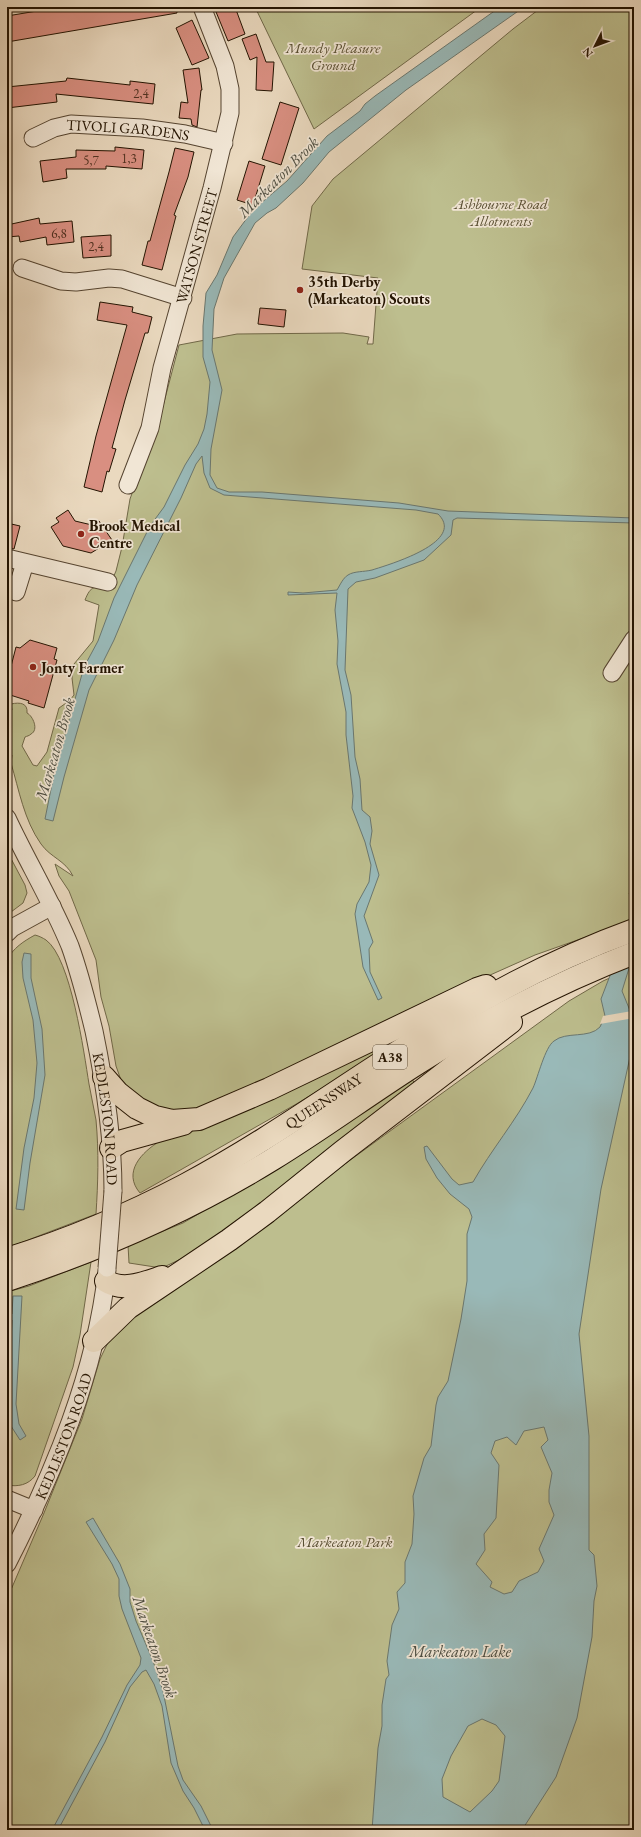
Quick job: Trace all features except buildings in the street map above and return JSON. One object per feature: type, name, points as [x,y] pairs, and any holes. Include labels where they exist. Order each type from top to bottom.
[{"type":"highway","name":"QUEENSWAY","points":[[7,1259],[58,1242],[185,1185],[244,1151],[437,1027],[548,966],[634,930]]},
{"type":"highway","name":"QUEENSWAY","points":[[7,1280],[63,1261],[132,1233],[189,1206],[272,1160],[419,1062],[480,1027],[558,985],[602,965],[634,953]]},
{"type":"highway","points":[[111,1148],[122,1141],[199,1119],[269,1089],[477,989],[548,966]]},
{"type":"highway","points":[[94,1341],[128,1308],[182,1270],[229,1240],[267,1212],[343,1150],[558,985]]},
{"type":"highway","points":[[104,1077],[118,1093],[141,1110],[155,1117],[172,1121],[199,1119]]},
{"type":"highway","points":[[106,1274],[112,1285],[121,1287],[133,1286],[182,1270]]},
{"type":"street","name":"WATSON STREET","points":[[128,485],[150,428],[162,368],[183,298],[193,252],[224,143],[230,113],[228,78],[220,50],[202,7]]},
{"type":"street","name":"TIVOLI GARDENS","points":[[33,138],[54,128],[72,124],[142,128],[185,134],[224,143]]},
{"type":"street","points":[[22,268],[61,281],[76,282],[110,278],[122,279],[183,298]]},
{"type":"street","points":[[7,558],[108,582]]},
{"type":"street","points":[[16,592],[25,563]]},
{"type":"street","points":[[612,673],[634,639]]},
{"type":"street","name":"KEDLESTON ROAD","points":[[7,818],[25,856],[52,906],[70,947],[84,990],[104,1077],[108,1108],[113,1191],[106,1274],[88,1366],[71,1418],[34,1510],[7,1564]]},
{"type":"street","points":[[7,933],[12,928],[52,906]]},
{"type":"street","points":[[7,1499],[34,1510]]},
{"type":"green space","name":"Mundy Pleasure Ground","points":[[255,7],[481,7],[314,129]]},
{"type":"green space","name":"Ashbourne Road Allotments","points":[[542,7],[634,7],[634,884],[629,894],[634,893],[634,920],[535,955],[470,984],[203,1111],[155,1111],[122,1083],[116,1066],[109,1026],[101,997],[96,960],[69,891],[59,876],[55,864],[73,876],[66,866],[49,853],[41,844],[26,815],[11,763],[12,755],[7,752],[7,707],[9,710],[12,710],[11,704],[17,703],[25,705],[27,713],[33,720],[35,729],[30,735],[25,737],[22,746],[33,765],[37,766],[47,752],[59,708],[69,701],[74,695],[72,678],[74,664],[93,641],[99,605],[85,600],[91,589],[109,587],[116,571],[122,547],[130,499],[162,410],[179,345],[237,334],[343,333],[369,337],[367,344],[373,344],[378,278],[302,269],[312,206],[333,179],[513,29]]},
{"type":"green space","points":[[7,851],[25,885],[27,893],[23,903],[7,915]]},
{"type":"green space","points":[[35,935],[46,940],[55,950],[63,966],[75,1007],[96,1120],[98,1167],[96,1214],[7,1248],[7,1094],[9,1080],[7,1061],[7,960],[16,948]]},
{"type":"green space","name":"Markeaton Park","points":[[634,967],[634,1830],[7,1830],[7,1599],[82,1419],[100,1359],[117,1324],[243,1238],[569,1001],[603,981]]},
{"type":"green space","points":[[396,1037],[399,1041],[298,1103],[140,1193],[135,1185],[133,1178],[136,1163],[147,1151],[160,1141]]},
{"type":"green space","points":[[412,1079],[415,1084],[265,1202],[185,1257],[166,1266],[155,1267],[129,1263],[128,1245],[183,1223],[234,1193]]},
{"type":"green space","points":[[91,1262],[80,1335],[73,1367],[35,1476],[22,1485],[7,1485],[7,1292],[29,1286]]},
{"type":"water","points":[[500,7],[524,7],[406,90],[329,152],[303,183],[276,208],[255,223],[224,278],[214,309],[212,350],[222,390],[211,449],[210,475],[217,488],[229,492],[262,492],[399,503],[448,511],[634,518],[634,523],[457,518],[453,520],[451,535],[424,560],[375,578],[356,582],[348,589],[345,670],[351,695],[355,757],[360,779],[362,810],[370,817],[372,831],[370,844],[379,875],[364,916],[373,942],[369,949],[370,972],[382,998],[378,1000],[363,967],[355,914],[357,904],[369,882],[371,865],[365,842],[352,808],[353,796],[346,735],[346,712],[337,664],[338,641],[335,610],[337,593],[288,595],[288,592],[303,593],[337,590],[345,578],[350,574],[372,570],[422,551],[434,543],[442,534],[444,524],[438,514],[416,510],[224,495],[210,488],[204,473],[202,456],[196,464],[181,498],[137,585],[114,640],[89,690],[53,821],[45,819],[54,774],[84,667],[98,641],[114,598],[150,526],[164,507],[185,465],[198,444],[204,429],[210,382],[203,357],[203,326],[206,293],[217,275],[233,237],[253,210],[287,181],[327,136],[360,111],[365,104],[375,96]]},
{"type":"water","name":"Markeaton Lake","points":[[634,913],[634,952],[622,991],[633,1018],[630,1057],[601,1189],[579,1334],[589,1436],[589,1550],[594,1555],[597,1586],[594,1601],[592,1637],[577,1718],[556,1777],[522,1830],[372,1830],[378,1748],[382,1726],[382,1705],[386,1679],[389,1675],[387,1661],[392,1625],[399,1609],[397,1592],[405,1583],[405,1562],[412,1544],[414,1514],[413,1496],[424,1458],[431,1446],[436,1405],[438,1397],[448,1381],[461,1319],[467,1281],[467,1234],[472,1217],[469,1209],[450,1194],[437,1178],[426,1159],[424,1147],[427,1146],[452,1179],[459,1185],[473,1182],[533,1088],[551,1044],[559,1038],[590,1033],[600,1027],[605,1016],[601,999]],"holes":[[[544,1427],[548,1440],[541,1447],[552,1473],[549,1490],[549,1502],[554,1515],[539,1549],[544,1561],[538,1572],[519,1581],[512,1592],[504,1594],[490,1587],[492,1582],[476,1564],[485,1550],[484,1534],[496,1518],[499,1465],[491,1453],[495,1441],[507,1437],[516,1445],[524,1431]],[[482,1719],[496,1725],[505,1736],[499,1781],[492,1791],[470,1812],[443,1797],[442,1779],[451,1756],[468,1726]]]},
{"type":"water","points":[[24,953],[31,954],[31,978],[42,1029],[45,1075],[30,1163],[24,1210],[16,1209],[24,1148],[34,1098],[37,1063],[33,1020],[23,978],[22,962]]},
{"type":"water","points":[[13,1296],[22,1296],[16,1404],[19,1424],[26,1436],[20,1440],[11,1426],[8,1409],[12,1320],[8,1320],[8,1315],[12,1314]]},
{"type":"water","points":[[93,1518],[120,1564],[130,1589],[130,1602],[136,1621],[153,1661],[163,1691],[178,1766],[183,1780],[201,1806],[213,1830],[205,1830],[194,1808],[183,1791],[171,1763],[162,1706],[154,1684],[146,1670],[142,1672],[130,1687],[105,1742],[58,1830],[52,1830],[102,1737],[127,1685],[140,1665],[141,1658],[122,1609],[119,1596],[119,1579],[112,1564],[86,1522]]},
{"type":"pier","points":[[632,1011],[634,1018],[600,1024],[603,1016]]},
{"type":"place","name":"35th Derby (Markeaton) Scouts","points":[[300,290]]},
{"type":"place","name":"Brook Medical Centre","points":[[81,534]]},
{"type":"place","name":"Jonty Farmer","points":[[33,667]]},
{"type":"water label","name":"Markeaton Brook","points":[[278,177]]},
{"type":"water label","name":"Markeaton Brook","points":[[55,749]]},
{"type":"water label","name":"Markeaton Brook","points":[[155,1647]]}]
